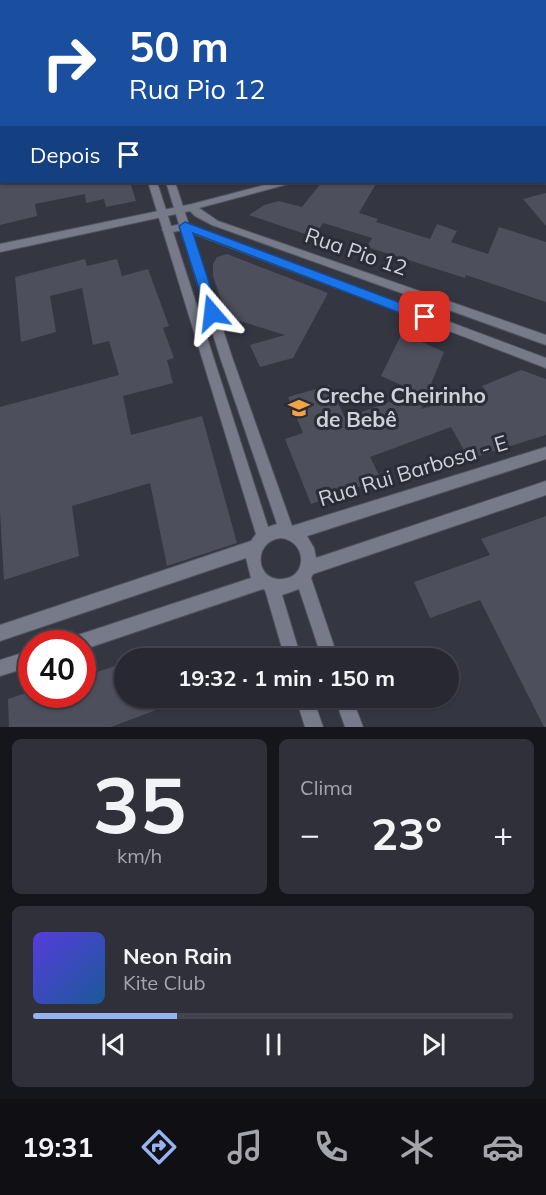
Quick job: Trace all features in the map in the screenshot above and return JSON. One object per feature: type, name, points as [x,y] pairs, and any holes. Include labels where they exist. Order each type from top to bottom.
[{"type":"street","points":[[152,183],[208,362],[260,542],[254,559],[256,571],[267,583],[290,648]]},
{"type":"street","points":[[171,183],[186,208],[185,226],[226,357],[290,532],[304,542],[309,554],[305,573],[327,648]]},
{"type":"street","points":[[0,248],[186,208],[281,183]]},
{"type":"street","name":"Rua Pio 12","points":[[186,208],[215,223],[546,340]]},
{"type":"street","points":[[167,230],[185,226]]},
{"type":"street","name":"Rua Pio 12","points":[[185,226],[546,363]]},
{"type":"street","points":[[468,334],[476,315]]},
{"type":"street","points":[[208,362],[226,357]]},
{"type":"street","name":"Rua Rui Barbosa - E","points":[[290,532],[546,453]]},
{"type":"street","points":[[96,637],[267,583],[283,587],[294,584],[305,573],[546,488]]},
{"type":"street","points":[[0,633],[290,532]]},
{"type":"street","points":[[0,668],[18,662]]},
{"type":"street","points":[[308,708],[314,727]]},
{"type":"street","points":[[347,708],[354,727]]},
{"type":"building","points":[[0,183],[130,183],[136,201],[106,207],[104,199],[86,203],[85,194],[35,204],[37,216],[0,225]]},
{"type":"building","points":[[321,183],[376,183],[359,213],[378,219],[376,222],[430,239],[437,224],[457,231],[451,242],[488,254],[499,227],[546,242],[546,302],[466,275],[465,278],[367,247],[372,238],[323,223],[314,237],[249,215],[264,205],[279,201],[302,207]]},
{"type":"building","points":[[546,193],[546,226],[523,199]]},
{"type":"building","points":[[227,254],[328,293],[293,358],[260,367],[250,345],[285,335],[227,317],[213,276],[213,264],[217,257]]},
{"type":"building","points":[[85,259],[87,266],[117,259],[122,276],[148,269],[169,326],[163,328],[174,358],[167,360],[173,383],[123,396],[131,435],[202,416],[237,543],[167,566],[150,483],[72,506],[79,556],[4,580],[0,511],[0,407],[119,375],[109,341],[93,345],[82,288],[50,296],[56,332],[21,342],[15,277]]},
{"type":"building","points":[[402,333],[444,352],[421,409],[486,391],[482,386],[521,370],[546,379],[546,435],[469,459],[451,427],[370,457],[381,479],[311,504],[285,439],[303,433],[288,397],[330,385],[345,418],[417,392],[381,376]]},
{"type":"building","points":[[546,516],[546,727],[544,727],[480,600],[430,618],[414,582],[490,555],[481,539]]},
{"type":"building","points":[[114,666],[114,708],[161,708],[111,727],[9,727],[8,699],[18,696],[18,708],[96,708],[96,672]]},
{"type":"place","name":"Creche Cheirinho de Bebê","points":[[299,408]]},
{"type":"route","points":[[212,313],[185,226],[425,317]]}]
